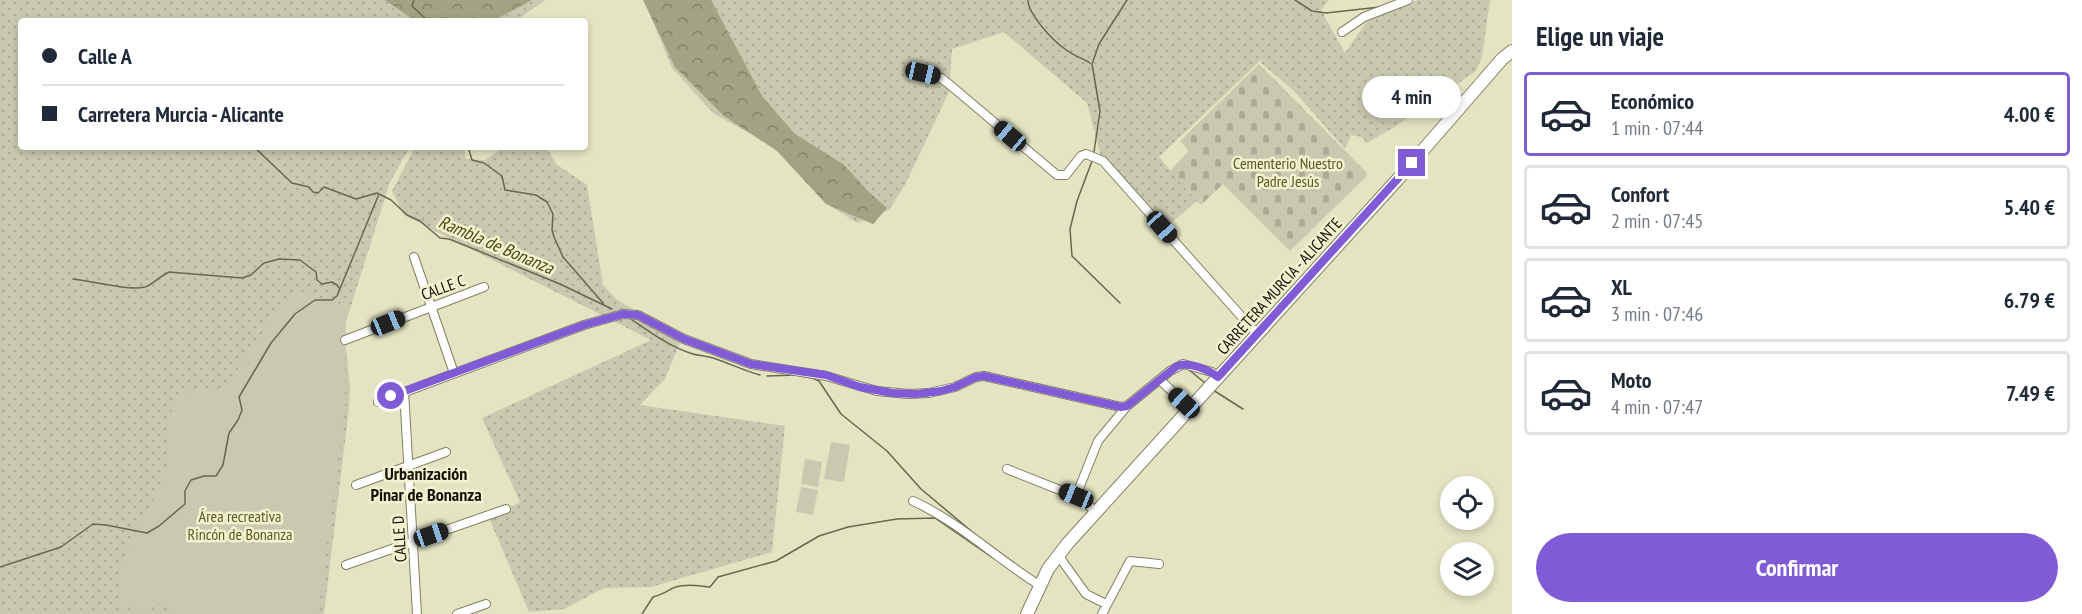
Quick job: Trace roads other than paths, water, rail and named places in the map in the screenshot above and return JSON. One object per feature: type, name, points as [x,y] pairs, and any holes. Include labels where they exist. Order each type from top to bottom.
[{"type":"highway","name":"CARRETERA MURCIA - ALICANTE","points":[[1027,614],[1039,585],[1058,555],[1497,68],[1502,59],[1512,51]]},
{"type":"highway","name":"CARRETERA MURCIA - ALICANTE","points":[[1497,68],[1512,59]]},
{"type":"street","points":[[1342,32],[1364,17],[1408,0]]},
{"type":"street","points":[[923,73],[941,78],[1057,175],[1066,175],[1081,156],[1086,154],[1103,161],[1257,334]]},
{"type":"street","points":[[414,257],[454,373]]},
{"type":"street","name":"CALLE C","points":[[345,340],[484,287]]},
{"type":"street","points":[[378,402],[612,316],[623,314],[638,315],[684,339],[751,364],[826,375],[877,391],[908,394],[929,393],[955,387],[976,377],[984,376],[1114,407],[1127,406]]},
{"type":"street","points":[[1076,496],[1098,441],[1127,406],[1177,366],[1183,364],[1212,372],[1213,383]]},
{"type":"street","points":[[1160,380],[1190,408]]},
{"type":"street","name":"CALLE D","points":[[404,391],[417,614]]},
{"type":"street","points":[[356,485],[446,452]]},
{"type":"street","points":[[1007,469],[1076,496],[1096,512]]},
{"type":"street","points":[[913,501],[936,512],[1039,585]]},
{"type":"street","points":[[346,565],[506,509]]},
{"type":"street","points":[[1058,555],[1086,594],[1106,604]]},
{"type":"street","points":[[1102,614],[1130,561],[1159,564]]},
{"type":"street","points":[[457,614],[486,604]]},
{"type":"waterway","points":[[414,0],[412,6],[425,18]]},
{"type":"waterway","points":[[1028,0],[1037,20],[1054,40],[1090,63]]},
{"type":"waterway","points":[[1094,152],[1100,111],[1092,64],[1099,44],[1127,0]]},
{"type":"waterway","points":[[1295,0],[1312,11],[1326,13],[1380,7]]},
{"type":"waterway","name":"Rambla de Bonanza","points":[[257,150],[292,183],[309,187],[313,192],[318,193],[324,187],[356,199],[377,193],[391,200],[407,215],[420,221],[440,238],[449,239],[560,284],[612,309]]},
{"type":"waterway","points":[[469,150],[472,160],[484,163],[502,176],[505,190],[536,195],[547,202],[553,214],[554,237],[563,257],[603,303]]},
{"type":"waterway","points":[[1092,161],[1077,201],[1070,229],[1072,256],[1120,303]]},
{"type":"waterway","points":[[0,567],[61,547],[93,524],[147,533],[185,504],[185,491],[191,480],[204,476],[216,476],[223,465],[229,433],[242,410],[239,397],[271,343],[295,314],[315,300],[332,300],[337,296],[379,194]]},
{"type":"waterway","points":[[73,279],[138,288],[148,286],[169,272],[242,278],[251,275],[264,263],[279,259],[300,260],[316,272],[317,280],[322,284],[332,282],[339,288]]},
{"type":"waterway","name":"Rambla de Bonanza","points":[[631,319],[660,339],[685,351],[713,358],[760,375]]},
{"type":"waterway","points":[[1188,369],[1205,383]]},
{"type":"waterway","name":"Rambla de Bonanza","points":[[767,376],[796,375],[819,381],[841,414],[887,451],[921,489],[976,535]]},
{"type":"waterway","points":[[1213,390],[1243,409]]},
{"type":"waterway","points":[[642,614],[653,597],[675,587],[690,585],[710,587],[718,577],[776,561],[819,536],[848,527],[897,519],[935,518],[993,558]]},
{"type":"district","name":"Urbanización Pinar de Bonanza","points":[[426,484]]},
{"type":"park label","name":"Cementerio Nuestro Padre Jesús","points":[[1288,172]]},
{"type":"park label","name":"Área recreativa Rincón de Bonanza","points":[[240,525]]}]
